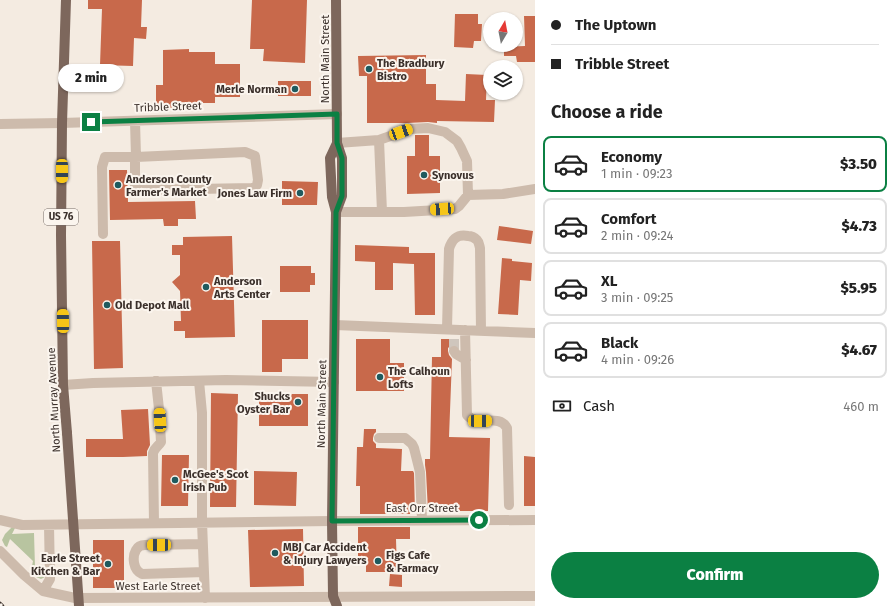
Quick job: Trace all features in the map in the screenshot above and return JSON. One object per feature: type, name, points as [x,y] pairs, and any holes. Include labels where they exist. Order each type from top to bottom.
[{"type":"main road","name":"North Murray Avenue","points":[[66,0],[62,123],[61,234],[63,385],[79,606]]},
{"type":"main road","name":"North Main Street","points":[[335,601],[332,521],[336,212],[342,196],[342,158],[337,143],[336,0]]},
{"type":"main road","points":[[327,606],[335,601]]},
{"type":"street","name":"Tribble Street","points":[[0,124],[337,114]]},
{"type":"street","points":[[103,234],[102,167],[105,157],[136,157],[245,152],[255,156],[258,180],[257,186],[253,188],[136,190],[135,188],[136,157],[135,121]]},
{"type":"street","points":[[336,212],[404,212],[455,209],[468,195],[467,161],[456,141],[445,132],[428,128],[410,129],[379,140],[337,143]]},
{"type":"street","points":[[379,140],[382,212]]},
{"type":"street","points":[[468,195],[503,194],[535,188]]},
{"type":"street","points":[[452,333],[449,249],[451,243],[457,237],[466,236],[474,237],[478,240],[480,248],[481,331]]},
{"type":"street","points":[[335,325],[452,333],[465,330],[535,333]]},
{"type":"street","points":[[465,330],[467,415],[470,419],[475,421],[501,422],[507,428],[509,505]]},
{"type":"street","points":[[454,350],[456,354],[466,360]]},
{"type":"street","points":[[63,385],[93,382],[199,380],[334,382]]},
{"type":"street","points":[[199,380],[202,413],[202,522],[204,572],[202,600]]},
{"type":"street","points":[[154,523],[153,453],[154,448],[161,442],[156,381]]},
{"type":"street","points":[[379,438],[405,438],[412,444],[420,472],[422,520]]},
{"type":"street","name":"East Orr Street","points":[[0,520],[22,525],[49,525],[202,522],[535,520]]},
{"type":"street","points":[[43,591],[50,579],[49,525]]},
{"type":"street","points":[[203,544],[140,546],[136,549],[134,568],[137,572],[142,574],[204,572]]},
{"type":"street","name":"West Earle Street","points":[[0,551],[24,575],[43,591],[75,598],[117,602],[202,600],[505,601],[535,596]]},
{"type":"green space","points":[[12,527],[15,528],[12,534],[34,533],[35,567],[44,567],[45,577],[41,579],[36,577],[31,571],[33,561],[10,539],[7,547],[5,546],[2,540],[5,534]]},
{"type":"building","points":[[88,0],[142,0],[141,27],[147,27],[146,39],[134,38],[133,66],[100,65],[102,9],[88,9]]},
{"type":"building","points":[[252,0],[307,0],[305,63],[263,61],[264,49],[250,49]]},
{"type":"building","points":[[455,14],[478,14],[478,24],[482,24],[481,41],[474,41],[473,48],[454,47]]},
{"type":"building","points":[[524,16],[535,16],[535,62],[523,62],[523,60],[517,60],[516,56],[504,56],[504,52],[523,52],[523,46],[525,46]]},
{"type":"building","points":[[189,49],[189,52],[215,52],[215,64],[240,64],[240,97],[215,97],[215,103],[192,103],[192,108],[156,108],[156,85],[163,85],[163,50]]},
{"type":"building","points":[[426,55],[426,84],[436,84],[436,100],[465,101],[466,74],[483,75],[483,100],[495,100],[494,122],[437,121],[437,123],[367,123],[367,76],[359,76],[358,56]]},
{"type":"building","name":"Merle Norman","points":[[278,81],[311,81],[311,96],[278,96]]},
{"type":"building","name":"Synovus","points":[[415,135],[429,135],[429,156],[440,156],[440,193],[407,194],[407,156],[415,156]]},
{"type":"building","name":"Anderson County Farmer's Market","points":[[109,170],[127,170],[128,202],[195,201],[196,219],[178,219],[178,226],[164,226],[163,219],[110,220]]},
{"type":"building","name":"Jones Law Firm","points":[[282,181],[318,182],[317,205],[282,205]]},
{"type":"building","points":[[499,226],[533,231],[531,244],[497,240]]},
{"type":"building","name":"Anderson Arts Center","points":[[232,236],[235,337],[185,338],[185,331],[174,331],[174,321],[181,321],[180,291],[172,282],[180,275],[180,255],[172,255],[172,245],[183,245],[183,237]]},
{"type":"building","name":"Old Depot Mall","points":[[92,241],[120,241],[123,368],[94,369]]},
{"type":"building","points":[[355,245],[409,247],[409,253],[435,253],[435,315],[415,315],[414,264],[393,263],[393,290],[375,290],[375,262],[355,261]]},
{"type":"building","points":[[502,258],[512,259],[512,261],[532,263],[531,281],[520,280],[518,315],[498,314]]},
{"type":"building","points":[[280,266],[311,266],[311,273],[315,273],[315,285],[310,285],[310,292],[280,292]]},
{"type":"building","points":[[262,320],[308,320],[308,359],[282,359],[282,372],[262,372]]},
{"type":"building","name":"The Calhoun Lofts","points":[[356,339],[390,339],[390,363],[404,363],[404,391],[356,391]]},
{"type":"building","points":[[441,339],[459,339],[459,347],[451,345],[448,348],[449,355],[452,359],[449,437],[490,438],[488,511],[428,511],[425,459],[430,459],[432,357],[441,357]]},
{"type":"building","points":[[211,393],[238,394],[236,507],[210,507]]},
{"type":"building","points":[[259,394],[308,394],[308,426],[259,426]]},
{"type":"building","points":[[148,409],[150,445],[147,451],[147,456],[86,457],[86,439],[123,439],[121,410]]},
{"type":"building","points":[[364,429],[376,429],[373,441],[376,444],[376,448],[402,449],[401,471],[413,471],[414,473],[415,513],[360,514],[360,486],[356,486],[357,447],[363,447]]},
{"type":"building","name":"McGee's Scot Irish Pub","points":[[162,455],[189,455],[188,506],[161,506]]},
{"type":"building","points":[[524,456],[535,457],[535,506],[524,506]]},
{"type":"building","points":[[254,471],[297,472],[296,506],[254,505]]},
{"type":"building","points":[[358,527],[410,527],[410,539],[396,539],[397,572],[366,572],[366,562],[358,562]]},
{"type":"building","points":[[303,529],[304,586],[250,587],[248,530]]},
{"type":"building","name":"Earle Street Kitchen & Bar","points":[[93,540],[124,540],[124,588],[93,588]]},
{"type":"building","points":[[390,574],[402,575],[402,587],[389,586]]},
{"type":"tunnel","points":[[454,339],[454,351]]},
{"type":"place","name":"The Bradbury Bistro","points":[[369,69]]},
{"type":"place","name":"Merle Norman","points":[[295,89]]},
{"type":"place","name":"Synovus","points":[[424,175]]},
{"type":"place","name":"Anderson County Farmer's Market","points":[[118,185]]},
{"type":"place","name":"Jones Law Firm","points":[[300,193]]},
{"type":"place","name":"Anderson Arts Center","points":[[206,287]]},
{"type":"place","name":"Old Depot Mall","points":[[107,305]]},
{"type":"place","name":"The Calhoun Lofts","points":[[380,377]]},
{"type":"place","name":"Shucks Oyster Bar","points":[[298,402]]},
{"type":"place","name":"McGee's Scot Irish Pub","points":[[175,480]]},
{"type":"place","name":"MBJ Car Accident & Injury Lawyers","points":[[275,553]]},
{"type":"place","name":"Figs Cafe & Farmacy","points":[[378,561]]},
{"type":"place","name":"Earle Street Kitchen & Bar","points":[[108,564]]},
{"type":"route","points":[[91,122],[337,114],[337,143],[342,158],[342,196],[336,212],[332,521],[479,520]]}]
